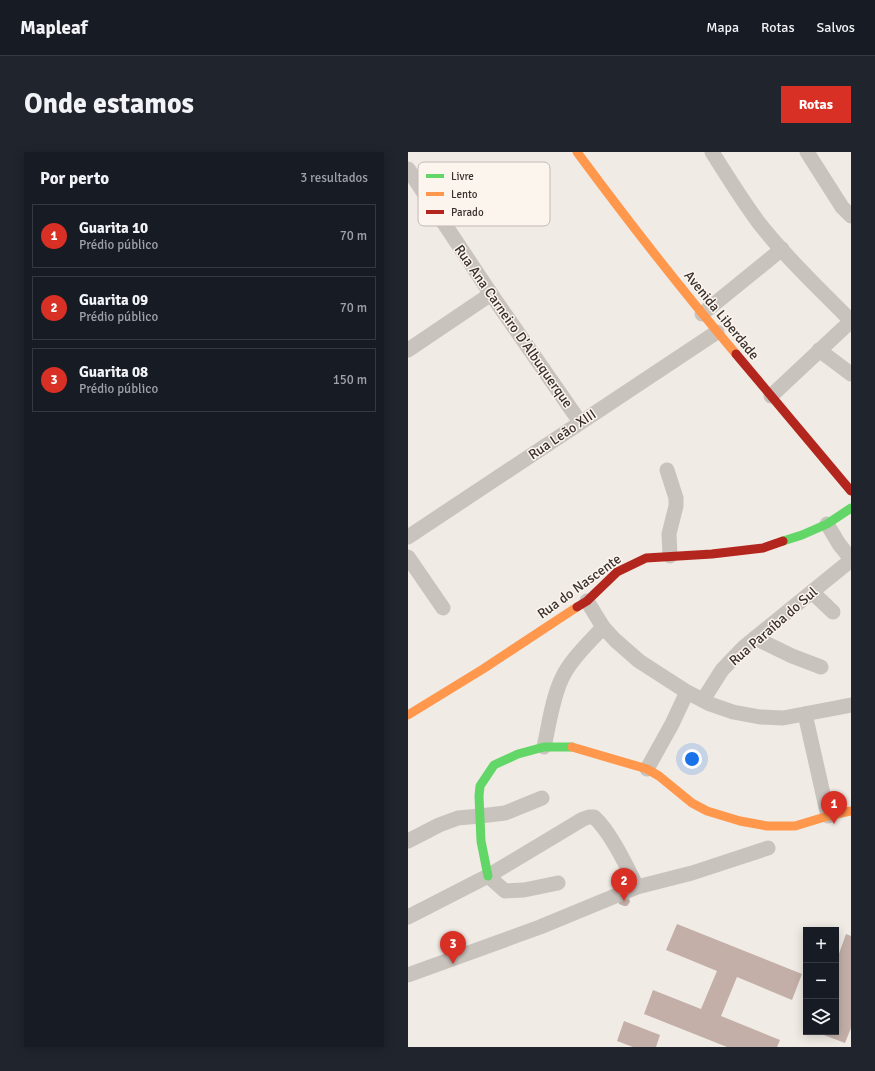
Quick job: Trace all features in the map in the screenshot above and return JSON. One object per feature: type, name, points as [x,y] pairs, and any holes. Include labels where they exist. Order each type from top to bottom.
[{"type":"street","name":"Avenida Liberdade","points":[[577,152],[618,208],[702,314],[851,491]]},
{"type":"street","points":[[712,152],[734,187],[760,223],[782,249],[851,321],[771,396]]},
{"type":"street","points":[[807,152],[842,207],[851,216]]},
{"type":"street","name":"Rua Ana Carneiro D'Albuquerque","points":[[408,169],[418,184]]},
{"type":"street","name":"Rua Ana Carneiro D'Albuquerque","points":[[446,226],[580,422]]},
{"type":"street","points":[[702,314],[782,249]]},
{"type":"street","points":[[408,350],[491,294]]},
{"type":"street","name":"Rua Leão XIII","points":[[408,537],[717,332]]},
{"type":"street","points":[[819,350],[851,374]]},
{"type":"street","points":[[667,470],[676,498],[676,506],[669,534],[670,556]]},
{"type":"street","name":"Rua do Nascente","points":[[408,715],[483,669],[587,601],[617,572],[646,558],[712,554],[763,548],[802,535],[827,524],[851,508]]},
{"type":"street","points":[[827,524],[839,544],[851,559]]},
{"type":"street","points":[[408,557],[443,608]]},
{"type":"street","name":"Rua Paraíba do Sul","points":[[703,700],[722,670],[744,647],[851,559]]},
{"type":"street","points":[[812,592],[834,612]]},
{"type":"street","points":[[587,601],[603,627],[615,640],[639,661],[687,692],[733,712],[760,717],[783,718],[851,705]]},
{"type":"street","points":[[544,747],[562,676],[583,648],[603,627]]},
{"type":"street","points":[[755,638],[792,656],[822,668]]},
{"type":"street","points":[[647,769],[672,724],[687,692]]},
{"type":"street","points":[[805,714],[828,816]]},
{"type":"street","points":[[558,883],[524,890],[505,891],[488,876],[481,841],[480,786],[494,765],[518,754],[544,747],[574,747],[647,769],[659,776],[692,803],[707,811],[740,821],[767,826],[795,826],[851,811]]},
{"type":"street","points":[[408,841],[439,825],[458,818],[505,813],[542,798]]},
{"type":"street","points":[[408,917],[488,876],[583,819],[589,817],[594,817],[602,825],[637,887]]},
{"type":"street","points":[[408,975],[540,927],[637,887],[692,873],[768,848]]},
{"type":"building","points":[[629,898],[630,902],[627,906],[619,904],[619,902]]},
{"type":"building","points":[[677,924],[802,974],[792,1000],[737,977],[721,1016],[780,1040],[777,1047],[727,1047],[644,1014],[653,990],[701,1009],[717,971],[666,950]]},
{"type":"building","points":[[846,934],[851,936],[851,1028],[845,1043],[824,1035],[839,1035],[839,954]]},
{"type":"building","points":[[624,1021],[660,1035],[656,1047],[633,1047],[617,1041]]},
{"type":"traffic: fast","points":[[783,541],[802,535],[827,524],[851,508]]},
{"type":"traffic: fast","points":[[488,876],[481,841],[480,786],[494,765],[518,754],[544,747],[572,747]]},
{"type":"traffic: slow","points":[[577,152],[695,305],[736,354]]},
{"type":"traffic: slow","points":[[408,715],[483,669],[577,607]]},
{"type":"traffic: slow","points":[[572,747],[647,769],[659,776],[692,803],[707,811],[740,821],[767,826],[795,826],[851,811]]},
{"type":"traffic: jam","points":[[736,354],[851,491]]},
{"type":"traffic: jam","points":[[577,607],[587,601],[617,572],[646,558],[712,554],[763,548],[783,541]]},
{"type":"place","name":"Guarita 10","points":[[834,824]]},
{"type":"place","name":"Guarita 09","points":[[624,901]]},
{"type":"place","name":"Guarita 08","points":[[453,964]]}]
